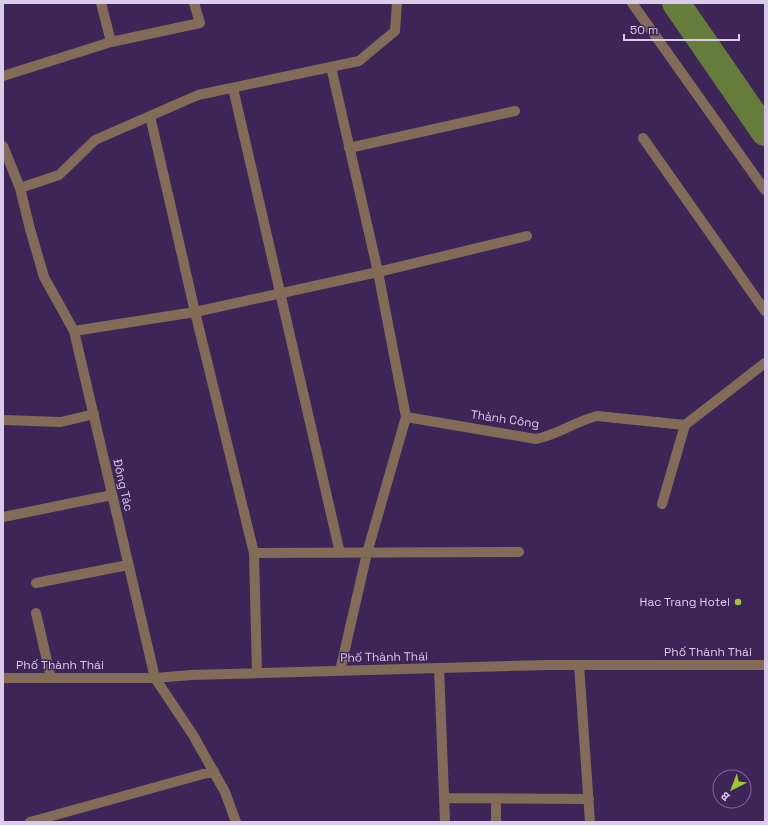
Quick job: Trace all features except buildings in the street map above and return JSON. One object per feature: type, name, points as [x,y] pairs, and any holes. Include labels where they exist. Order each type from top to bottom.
[{"type":"street","points":[[101,3],[111,42]]},
{"type":"street","points":[[3,76],[111,42],[200,23],[194,3]]},
{"type":"street","points":[[20,188],[58,175],[95,140],[198,95],[359,61],[383,43],[396,30],[397,3]]},
{"type":"street","points":[[632,3],[765,190]]},
{"type":"street","points":[[331,67],[378,272],[406,417],[367,553],[340,671]]},
{"type":"street","points":[[233,88],[340,553]]},
{"type":"street","points":[[349,148],[515,110]]},
{"type":"street","points":[[150,116],[195,312],[254,553],[257,673]]},
{"type":"street","points":[[643,138],[765,311]]},
{"type":"street","name":"Đông Tác","points":[[3,150],[20,188],[44,277],[74,331],[155,678],[214,771],[225,792],[236,822]]},
{"type":"street","points":[[74,331],[195,312],[378,272],[527,236]]},
{"type":"street","points":[[662,504],[685,425],[765,363]]},
{"type":"street","points":[[3,420],[61,422],[94,414]]},
{"type":"street","name":"Thành Công","points":[[406,417],[536,439],[547,437],[585,418],[597,416],[685,425]]},
{"type":"street","points":[[3,518],[112,495]]},
{"type":"street","points":[[254,553],[519,552]]},
{"type":"street","points":[[36,583],[128,565]]},
{"type":"street","points":[[36,613],[51,678]]},
{"type":"street","points":[[580,665],[590,822]]},
{"type":"street","name":"Phố Thành Thái","points":[[3,678],[155,678],[191,674],[580,665],[765,665]]},
{"type":"street","points":[[439,668],[445,822]]},
{"type":"street","points":[[30,822],[214,771]]},
{"type":"street","points":[[444,798],[589,799]]},
{"type":"street","points":[[496,799],[496,822]]},
{"type":"waterway","points":[[676,3],[765,132]]},
{"type":"place","name":"Hac Trang Hotel","points":[[738,602]]}]
